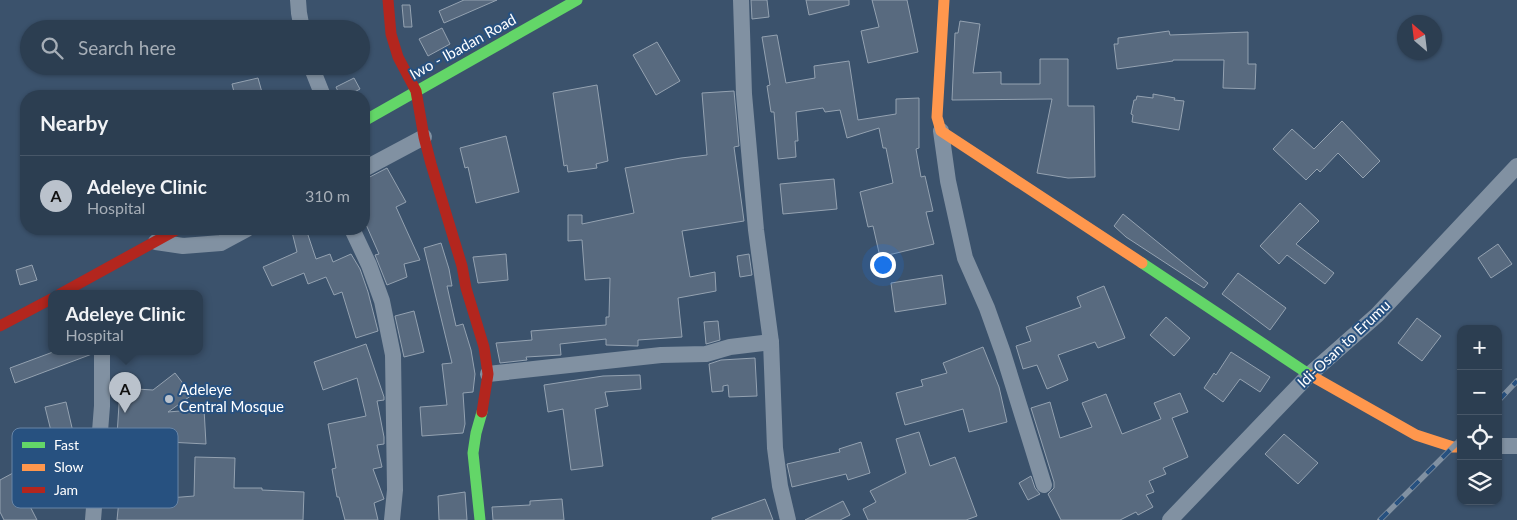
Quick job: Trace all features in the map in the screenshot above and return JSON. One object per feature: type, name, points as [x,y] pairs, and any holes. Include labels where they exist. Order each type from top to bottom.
[{"type":"street","points":[[298,0],[300,20]]},
{"type":"street","points":[[388,0],[391,34],[416,91],[424,137],[484,347],[488,374],[484,406],[476,434],[473,454],[480,520]]},
{"type":"street","name":"Iwo - Ibadan Road","points":[[370,117],[577,0]]},
{"type":"street","points":[[741,0],[744,94],[756,230],[771,342],[775,448],[780,486],[788,520]]},
{"type":"street","points":[[944,0],[937,117],[941,131],[948,181],[965,258],[987,308],[1003,353],[1044,485]]},
{"type":"street","points":[[315,75],[321,90]]},
{"type":"street","points":[[941,131],[1309,375],[1416,435],[1457,447]]},
{"type":"street","points":[[370,166],[424,137]]},
{"type":"street","name":"Idi-Osan to Erumu","points":[[1170,520],[1309,375],[1377,315],[1517,166]]},
{"type":"street","points":[[85,288],[168,235]]},
{"type":"street","points":[[156,242],[183,246],[221,243],[236,235]]},
{"type":"street","points":[[355,235],[369,265],[382,301],[393,355],[395,490],[392,520]]},
{"type":"street","points":[[0,326],[48,301]]},
{"type":"street","points":[[488,374],[661,355],[706,354],[730,347],[771,342]]},
{"type":"street","points":[[100,428],[102,355]]},
{"type":"street","points":[[1502,446],[1517,446]]},
{"type":"building","points":[[464,0],[497,0],[444,23],[439,11]]},
{"type":"building","points":[[751,0],[767,0],[769,17],[752,19]]},
{"type":"building","points":[[806,0],[849,0],[849,5],[809,15]]},
{"type":"building","points":[[872,0],[907,0],[918,52],[868,63],[861,31],[879,27]]},
{"type":"building","points":[[402,5],[410,5],[412,27],[404,27]]},
{"type":"building","points":[[960,21],[980,24],[973,73],[1001,72],[1001,84],[1040,84],[1040,59],[1068,59],[1068,106],[1094,106],[1095,177],[1068,178],[1037,173],[1052,99],[952,100],[955,33],[958,33]]},
{"type":"building","points":[[442,28],[450,44],[428,56],[419,39]]},
{"type":"building","points":[[1169,31],[1170,35],[1248,32],[1248,64],[1256,64],[1255,89],[1223,88],[1224,60],[1173,60],[1117,69],[1114,44],[1118,44],[1118,38]]},
{"type":"building","points":[[777,35],[786,83],[815,78],[814,66],[849,61],[858,120],[896,114],[896,99],[919,98],[919,148],[916,149],[921,177],[925,176],[933,211],[926,212],[934,244],[880,257],[873,226],[868,227],[860,192],[893,183],[886,148],[883,148],[879,128],[847,138],[840,110],[825,112],[823,108],[796,112],[798,141],[795,141],[796,157],[778,159],[774,112],[771,112],[767,86],[770,85],[762,37]]},
{"type":"building","points":[[657,42],[680,81],[656,95],[633,55]]},
{"type":"building","points":[[258,78],[261,90],[234,90],[232,84]]},
{"type":"building","points":[[354,78],[360,89],[337,90],[336,87]]},
{"type":"building","points":[[597,85],[608,161],[596,164],[597,168],[568,172],[567,165],[564,166],[553,93]]},
{"type":"building","points":[[734,91],[739,146],[734,147],[744,221],[682,231],[690,277],[715,272],[716,291],[678,298],[682,337],[638,340],[638,346],[606,345],[606,339],[560,344],[561,355],[526,357],[527,360],[500,363],[496,343],[532,340],[531,331],[606,325],[606,317],[609,317],[610,278],[585,280],[582,240],[568,241],[568,215],[582,215],[582,224],[634,213],[625,168],[707,155],[702,93]]},
{"type":"building","points":[[1153,94],[1184,101],[1179,130],[1132,122],[1133,115],[1131,114],[1134,100],[1136,100],[1137,96],[1153,98]]},
{"type":"building","points":[[1342,121],[1380,161],[1363,178],[1338,153],[1320,172],[1317,169],[1306,180],[1273,149],[1292,129],[1314,149]]},
{"type":"building","points":[[506,136],[519,192],[476,203],[468,167],[465,168],[460,148]]},
{"type":"building","points":[[387,168],[406,202],[396,207],[420,260],[404,264],[407,277],[387,285],[375,255],[379,254],[370,234],[370,177]]},
{"type":"building","points":[[834,179],[837,209],[783,214],[780,184]]},
{"type":"building","points":[[1300,203],[1319,221],[1296,244],[1334,273],[1325,284],[1287,255],[1279,264],[1260,246]]},
{"type":"building","points":[[1123,214],[1208,283],[1204,288],[1126,237],[1114,226]]},
{"type":"building","points":[[293,235],[308,235],[316,259],[330,254],[333,262],[351,254],[360,269],[378,331],[356,338],[342,292],[334,295],[326,277],[308,284],[304,273],[272,286],[263,267],[297,252]]},
{"type":"building","points":[[441,243],[449,269],[452,286],[447,286],[456,326],[463,324],[471,350],[475,374],[473,392],[463,393],[465,424],[463,433],[422,436],[420,407],[447,405],[442,364],[452,363],[424,248]]},
{"type":"building","points":[[1498,244],[1512,264],[1491,278],[1478,258]]},
{"type":"building","points":[[506,254],[508,280],[478,283],[473,257]]},
{"type":"building","points":[[749,254],[752,275],[740,277],[737,256]]},
{"type":"building","points":[[32,265],[37,280],[20,285],[16,270]]},
{"type":"building","points":[[1238,273],[1286,308],[1270,330],[1222,294]]},
{"type":"building","points":[[942,275],[946,304],[895,312],[891,283]]},
{"type":"building","points":[[1104,286],[1125,338],[1098,348],[1095,342],[1058,355],[1068,380],[1047,389],[1037,365],[1023,369],[1016,346],[1031,341],[1026,327],[1081,307],[1077,297]]},
{"type":"building","points":[[414,311],[424,352],[404,357],[395,316]]},
{"type":"building","points":[[1166,317],[1190,338],[1174,356],[1150,335]]},
{"type":"building","points":[[1417,318],[1441,336],[1422,361],[1398,343]]},
{"type":"building","points":[[718,321],[720,340],[706,344],[704,322]]},
{"type":"building","points":[[366,344],[384,397],[384,400],[377,401],[384,437],[384,444],[377,445],[382,467],[373,469],[384,499],[374,503],[378,520],[345,520],[339,497],[337,497],[332,469],[336,468],[328,424],[366,416],[357,378],[323,390],[314,362]]},
{"type":"building","points":[[983,347],[999,387],[1007,422],[969,432],[963,409],[905,425],[896,393],[923,386],[921,380],[947,373],[943,363]]},
{"type":"building","points":[[1231,352],[1270,377],[1260,392],[1240,379],[1223,402],[1204,388],[1214,373],[1216,375]]},
{"type":"building","points":[[48,354],[89,355],[15,383],[10,368]]},
{"type":"building","points":[[755,358],[757,396],[729,397],[728,385],[723,386],[723,391],[712,392],[709,364],[721,360]]},
{"type":"building","points":[[175,373],[192,395],[168,412],[204,409],[206,444],[178,443],[178,428],[118,428],[120,388],[153,390]]},
{"type":"building","points":[[640,375],[641,389],[605,392],[608,406],[595,409],[603,466],[571,470],[563,409],[548,412],[544,385],[603,376]]},
{"type":"building","points":[[1180,393],[1188,412],[1172,418],[1188,457],[1163,468],[1166,474],[1149,481],[1154,492],[1146,495],[1153,507],[1138,515],[1136,512],[1120,520],[1061,520],[1048,494],[1054,488],[1054,482],[1031,408],[1050,402],[1060,438],[1092,427],[1082,403],[1106,394],[1122,434],[1161,419],[1154,403]]},
{"type":"building","points":[[66,402],[72,428],[50,428],[45,407]]},
{"type":"building","points":[[919,432],[930,466],[955,457],[977,516],[966,520],[868,520],[863,509],[876,502],[870,491],[906,473],[896,439]]},
{"type":"building","points":[[1284,434],[1318,463],[1298,484],[1265,454]]},
{"type":"building","points":[[861,442],[870,473],[848,480],[846,474],[792,487],[787,464],[840,452],[839,449]]},
{"type":"building","points":[[195,457],[235,458],[234,488],[262,488],[262,490],[304,492],[303,520],[117,520],[118,508],[178,508],[178,497],[194,496]]},
{"type":"building","points":[[12,474],[12,508],[31,508],[37,520],[4,520],[0,512],[0,480]]},
{"type":"building","points":[[1031,476],[1035,488],[1040,494],[1028,500],[1019,483]]},
{"type":"building","points":[[465,492],[467,520],[439,520],[438,496]]},
{"type":"building","points":[[562,499],[564,520],[493,520],[492,507],[530,505],[530,501]]},
{"type":"building","points":[[765,499],[773,520],[712,520],[712,518]]},
{"type":"building","points":[[843,501],[850,515],[840,520],[805,520]]},
{"type":"railway","points":[[1502,397],[1517,381]]},
{"type":"railway","points":[[1380,520],[1457,443]]},
{"type":"traffic: fast","points":[[370,118],[577,0]]},
{"type":"traffic: fast","points":[[1142,263],[1310,375]]},
{"type":"traffic: fast","points":[[480,520],[473,453],[482,412]]},
{"type":"traffic: slow","points":[[944,0],[937,117],[941,131],[1142,263]]},
{"type":"traffic: slow","points":[[1310,375],[1416,435],[1457,447]]},
{"type":"traffic: jam","points":[[388,0],[391,34],[398,57],[416,91],[431,164],[484,347],[488,374],[482,412]]},
{"type":"traffic: jam","points":[[67,290],[167,235]]},
{"type":"traffic: jam","points":[[0,326],[48,301]]},
{"type":"place","name":"Adeleye Central Mosque","points":[[169,399]]},
{"type":"place","name":"Adeleye Clinic","points":[[125,413]]}]
